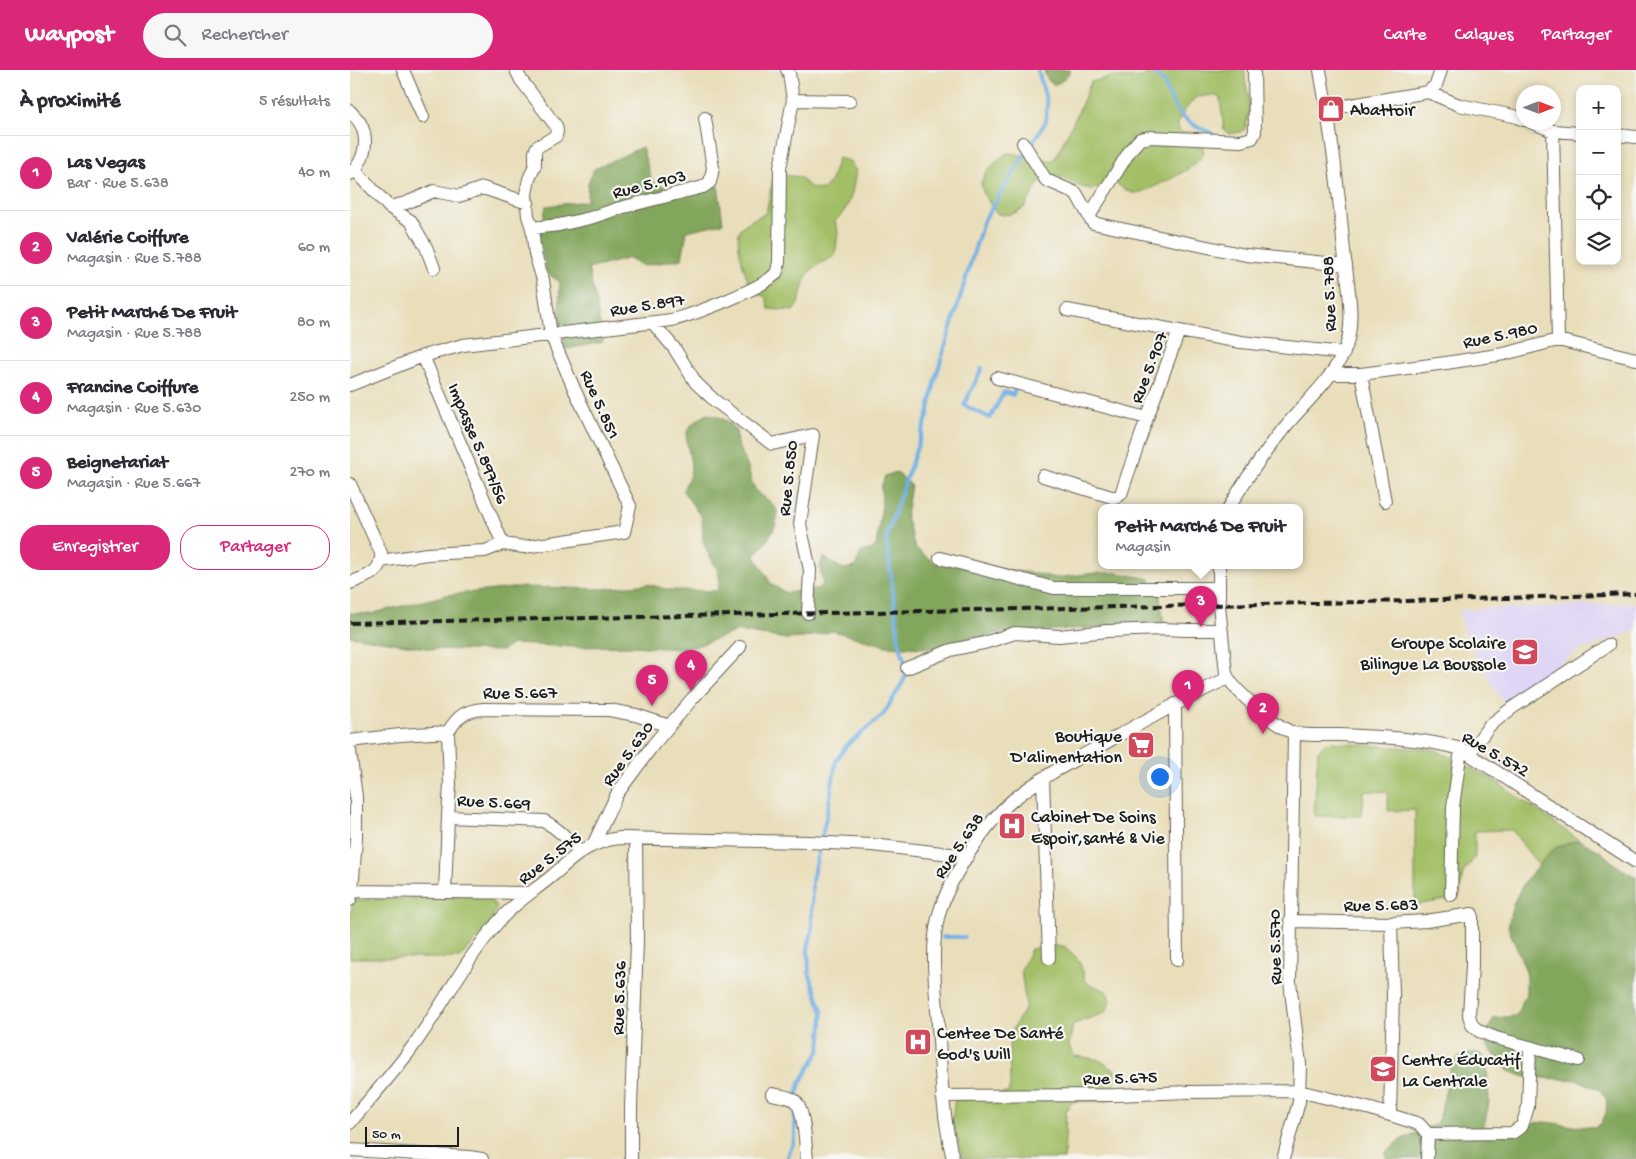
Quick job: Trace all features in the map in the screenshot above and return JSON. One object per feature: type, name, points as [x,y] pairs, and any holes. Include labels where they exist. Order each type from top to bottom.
[{"type":"street","points":[[403,70],[423,117]]},
{"type":"street","name":"Rue 5.851","points":[[381,561],[427,554],[485,551],[503,544],[524,547],[624,532],[630,506],[551,335],[543,280],[535,254],[532,228],[528,216],[526,194],[529,179],[535,165],[535,152],[537,147],[556,136],[558,131],[521,80],[516,70]]},
{"type":"street","name":"Rue 5.897","points":[[350,385],[423,356],[464,345],[672,320],[694,314],[767,281],[776,272],[779,262],[780,168],[793,100],[787,70]]},
{"type":"street","points":[[1090,219],[1091,213],[1131,149],[1140,139],[1151,137],[1241,142],[1252,138],[1255,132],[1254,70]]},
{"type":"street","name":"Rue 5.788","points":[[1230,504],[1254,466],[1331,374],[1344,353],[1350,324],[1334,149],[1320,70]]},
{"type":"street","points":[[1327,109],[1428,92],[1436,85],[1441,70]]},
{"type":"street","points":[[1428,92],[1459,105],[1516,117]]},
{"type":"street","points":[[793,100],[850,101]]},
{"type":"street","points":[[350,111],[361,124],[366,142],[363,156],[353,172],[389,207],[410,221],[426,247],[434,268]]},
{"type":"street","name":"Rue 5.903","points":[[532,228],[559,226],[703,187],[710,182],[713,168],[706,118]]},
{"type":"street","points":[[1553,131],[1576,133]]},
{"type":"street","name":"Rue 5.980","points":[[1331,374],[1361,374],[1504,354],[1558,340],[1553,131]]},
{"type":"street","points":[[1621,135],[1636,136]]},
{"type":"street","points":[[1023,143],[1046,180],[1076,193],[1090,219],[1098,225],[1246,254],[1346,265]]},
{"type":"street","points":[[389,207],[406,203],[434,191],[459,196],[483,188],[528,203]]},
{"type":"street","points":[[1067,310],[1179,330]]},
{"type":"street","name":"Rue 5.850","points":[[653,323],[674,348],[696,383],[714,400],[772,444],[813,435],[800,524],[810,570],[808,613]]},
{"type":"street","name":"Rue 5.907","points":[[1043,476],[1115,498],[1121,494],[1179,330],[1241,342],[1344,353]]},
{"type":"street","points":[[1558,340],[1636,359]]},
{"type":"street","name":"Impasse 5.897/56","points":[[423,356],[503,544]]},
{"type":"street","points":[[1361,374],[1385,501]]},
{"type":"street","points":[[997,378],[1147,418]]},
{"type":"street","points":[[350,484],[381,553],[379,568],[368,576],[350,583]]},
{"type":"street","points":[[940,558],[1054,588],[1218,588]]},
{"type":"street","points":[[1219,569],[1218,588],[1221,630],[1228,678],[1259,711],[1291,731]]},
{"type":"street","points":[[907,668],[951,650],[984,643],[1015,633],[1059,636],[1108,630],[1221,630]]},
{"type":"street","points":[[1451,895],[1453,807],[1465,752],[1489,726],[1504,714],[1608,644]]},
{"type":"street","name":"Rue 5.630","points":[[594,843],[617,794],[653,745],[740,647]]},
{"type":"street","name":"Rue 5.638","points":[[953,1159],[942,1096],[934,951],[937,921],[943,899],[968,856],[991,823],[1013,800],[1043,778],[1175,704],[1228,678]]},
{"type":"street","points":[[1175,704],[1177,960]]},
{"type":"street","name":"Rue 5.667","points":[[448,732],[462,714],[472,710],[483,709],[609,710],[636,715],[669,726]]},
{"type":"street","name":"Rue 5.572","points":[[1291,731],[1427,742],[1465,752],[1636,862]]},
{"type":"street","name":"Rue 5.570","points":[[1283,1159],[1299,1102],[1300,1064],[1290,982],[1291,731]]},
{"type":"street","points":[[350,741],[448,732]]},
{"type":"street","name":"Rue 5.669","points":[[448,732],[450,784],[448,817],[544,821],[555,827],[580,853]]},
{"type":"street","points":[[350,751],[356,797],[356,839],[351,894],[445,892],[530,894]]},
{"type":"street","points":[[1043,778],[1049,958]]},
{"type":"street","points":[[445,892],[448,817]]},
{"type":"street","name":"Rue 5.575","points":[[350,1122],[412,1049],[459,974],[499,921],[512,908],[594,843],[607,839],[807,842],[872,845],[968,856]]},
{"type":"street","name":"Rue 5.636","points":[[631,1159],[637,940],[636,839]]},
{"type":"street","name":"Rue 5.683","points":[[1290,921],[1391,923],[1426,921],[1472,914],[1472,966],[1469,1015],[1472,1025],[1479,1031],[1496,1038],[1530,1047]]},
{"type":"street","points":[[1390,1115],[1393,995],[1391,923]]},
{"type":"street","points":[[1427,1159],[1428,1134],[1512,1133],[1522,1126],[1528,1107],[1530,1047],[1578,1060]]},
{"type":"street","name":"Rue 5.675","points":[[942,1096],[1299,1091],[1363,1107],[1419,1124],[1428,1134]]},
{"type":"street","points":[[772,1094],[790,1098],[799,1107],[807,1159]]},
{"type":"street","points":[[350,1150],[482,1159]]},
{"type":"shaded area","name":"Groupe Scolaire Bilingue La Boussole","points":[[1636,603],[1636,631],[1580,650],[1504,704],[1475,655],[1464,631],[1459,610]]},
{"type":"green space","points":[[1044,70],[1071,70],[1060,82],[1053,84],[1049,82]]},
{"type":"green space","points":[[1149,70],[1245,70],[1250,107],[1245,129],[1229,134],[1224,130],[1220,98],[1215,95],[1196,97],[1180,118],[1178,127],[1184,134],[1201,141],[1204,152],[1197,162],[1184,172],[1153,187],[1135,193],[1129,192],[1114,183],[1091,189],[1059,176],[1039,182],[1025,207],[1015,213],[1004,215],[998,214],[994,210],[984,195],[981,183],[986,172],[1004,155],[1009,153],[1043,161],[1054,160],[1091,82],[1114,76],[1125,78],[1143,77]]},
{"type":"green space","points":[[642,147],[652,181],[682,194],[718,185],[723,223],[687,231],[682,259],[643,266],[630,258],[588,269],[603,342],[566,349],[559,319],[560,282],[547,273],[539,241],[546,206],[587,201],[588,183],[594,169]]},
{"type":"green space","points":[[838,158],[850,161],[856,171],[848,204],[835,221],[838,232],[835,256],[817,266],[808,274],[805,278],[798,303],[793,311],[769,309],[766,297],[752,292],[741,259],[738,240],[739,232],[744,225],[766,213],[773,179],[783,175],[800,177],[810,187],[824,189],[831,180]]},
{"type":"green space","points":[[708,414],[725,420],[734,428],[737,444],[747,465],[754,487],[773,504],[777,512],[776,523],[773,529],[755,556],[771,584],[786,593],[819,588],[823,584],[820,568],[823,557],[843,569],[855,567],[861,552],[873,549],[876,545],[882,505],[881,488],[885,476],[896,472],[911,485],[906,516],[915,548],[936,564],[1035,573],[1055,578],[1095,573],[1119,573],[1150,579],[1152,592],[1159,592],[1164,624],[999,633],[944,649],[886,646],[833,631],[803,638],[786,639],[737,631],[697,646],[678,649],[631,646],[574,647],[512,644],[502,651],[432,649],[350,636],[350,613],[370,614],[447,595],[522,587],[603,589],[648,584],[670,590],[717,591],[720,581],[718,571],[703,540],[702,518],[683,491],[691,469],[686,437],[687,431],[697,420]]},
{"type":"green space","points":[[1327,742],[1436,750],[1492,779],[1579,840],[1555,848],[1538,865],[1512,830],[1475,831],[1475,857],[1463,873],[1459,898],[1415,905],[1415,810],[1388,811],[1388,792],[1364,791],[1362,816],[1314,816],[1318,751]]},
{"type":"green space","points":[[1579,840],[1600,851],[1617,866],[1636,877],[1636,1159],[1386,1159],[1386,1152],[1402,1139],[1436,1124],[1452,1063],[1468,1053],[1479,1053],[1487,1062],[1489,1102],[1484,1127],[1512,1133],[1534,1123],[1546,1122],[1595,1127],[1601,1124],[1606,1113],[1607,1100],[1600,1090],[1578,1080],[1525,1077],[1508,1071],[1485,1043],[1484,1037],[1494,1018],[1516,1016],[1526,994],[1526,971],[1508,927],[1513,904],[1524,882],[1555,848]]},
{"type":"green space","points":[[476,896],[488,898],[497,906],[487,930],[459,958],[350,958],[350,913],[355,900]]},
{"type":"green space","points":[[1064,946],[1079,960],[1086,982],[1108,992],[1110,1003],[1105,1013],[1073,1024],[1069,1046],[1074,1056],[1097,1059],[1115,1070],[1116,1095],[1107,1101],[1072,1102],[1066,1111],[1064,1159],[963,1159],[952,1120],[955,1099],[1008,1093],[1010,1086],[1009,1036],[1026,1006],[1021,970],[1031,949]]},
{"type":"waterway","points":[[1030,147],[1046,121],[1047,103],[1038,70]]},
{"type":"waterway","points":[[1150,70],[1165,83],[1167,92],[1184,118],[1213,135]]},
{"type":"waterway","points":[[796,1099],[800,1083],[820,1050],[823,1013],[809,973],[808,948],[812,931],[812,880],[829,804],[836,761],[846,746],[883,715],[903,682],[907,671],[899,641],[886,538],[928,415],[935,380],[983,222],[1026,153]]},
{"type":"waterway","points":[[982,368],[964,405],[990,418],[1004,392],[1013,395],[1016,387]]},
{"type":"waterway","points":[[943,937],[965,937]]},
{"type":"waterway","points":[[787,1159],[795,1138],[795,1111]]},
{"type":"railway","points":[[350,623],[1408,601],[1636,594]]},
{"type":"place","name":"Abattoir","points":[[1331,109]]},
{"type":"place","name":"Petit Marché De Fruit","points":[[1201,627]]},
{"type":"place","name":"Groupe Scolaire Bilingue La Boussole","points":[[1525,652]]},
{"type":"place","name":"Francine Coiffure","points":[[691,691]]},
{"type":"place","name":"Beignetariat","points":[[652,706]]},
{"type":"place","name":"Las Vegas","points":[[1188,711]]},
{"type":"place","name":"Valérie Coiffure","points":[[1263,734]]},
{"type":"place","name":"Boutique D'alimentation","points":[[1141,745]]},
{"type":"place","name":"Cabinet De Soins Espoir,santé & Vie","points":[[1012,826]]},
{"type":"place","name":"Centee De Santé God's Will","points":[[918,1042]]},
{"type":"place","name":"Centre Éducatif La Centrale","points":[[1383,1069]]}]
